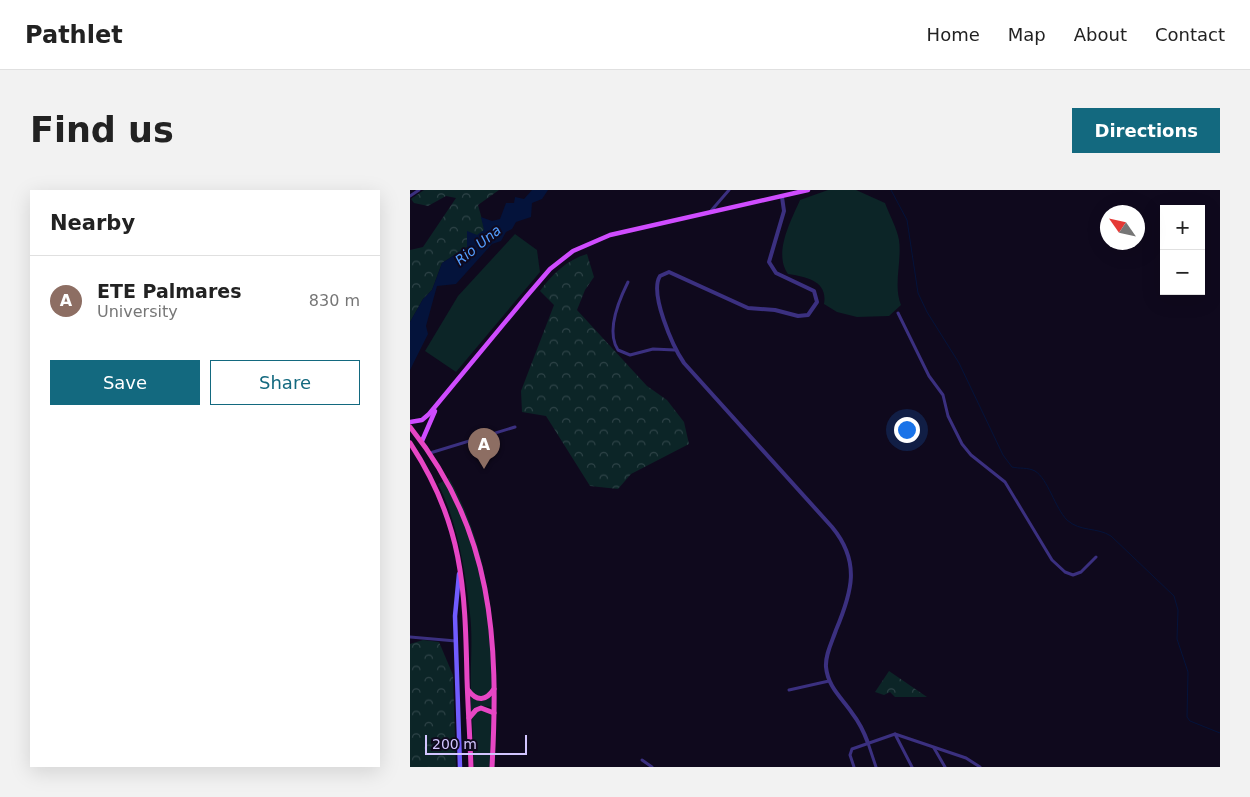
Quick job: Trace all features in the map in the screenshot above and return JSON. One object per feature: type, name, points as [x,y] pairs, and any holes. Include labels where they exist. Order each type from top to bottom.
[{"type":"highway","points":[[410,426],[430,453],[456,500],[479,558],[486,586],[494,689],[492,767]]},
{"type":"highway","points":[[410,443],[426,469],[442,502],[460,563],[464,592],[471,767]]},
{"type":"highway","points":[[468,690],[474,696],[481,699],[487,697],[494,689]]},
{"type":"highway","points":[[469,718],[476,710],[481,708],[494,713]]},
{"type":"main road","points":[[410,422],[422,420],[441,401],[526,297],[561,260],[587,244],[610,235],[808,190]]},
{"type":"main road","points":[[422,441],[426,427],[441,401]]},
{"type":"main road","points":[[460,563],[456,608],[460,767]]},
{"type":"street","points":[[410,196],[419,190]]},
{"type":"street","points":[[710,212],[729,190]]},
{"type":"street","points":[[782,197],[784,211],[770,257],[770,265],[776,273],[811,288],[816,296],[815,307],[803,316],[775,310],[755,310],[723,298],[674,273],[666,272],[660,276],[656,284],[667,328],[675,350],[684,363],[832,527],[845,548],[851,565],[851,589],[827,657],[826,665],[830,681],[859,722],[876,767]]},
{"type":"street","points":[[628,282],[622,295],[614,328],[614,342],[618,350],[630,355],[652,349],[675,350]]},
{"type":"street","points":[[898,314],[928,376],[943,395],[948,416],[962,444],[971,455],[1005,482],[1052,560],[1065,572],[1073,575],[1081,572],[1096,557]]},
{"type":"street","points":[[430,453],[515,427]]},
{"type":"street","points":[[410,637],[456,641]]},
{"type":"street","points":[[789,690],[830,681]]},
{"type":"street","points":[[895,734],[912,767]]},
{"type":"street","points":[[854,767],[850,751],[854,747],[895,734],[966,758],[980,767]]},
{"type":"street","points":[[934,748],[945,767]]},
{"type":"street","points":[[642,760],[652,767]]},
{"type":"green space","points":[[424,190],[499,190],[478,205],[485,230],[469,242],[467,247],[442,263],[432,290],[423,299],[410,322],[410,250],[423,247],[456,198],[446,196],[428,206],[414,203],[411,199]]},
{"type":"green space","points":[[828,190],[856,190],[885,203],[897,231],[900,248],[898,290],[901,305],[889,316],[857,317],[837,312],[824,304],[823,290],[819,285],[809,279],[788,274],[784,266],[782,257],[785,237],[800,200]]},
{"type":"green space","points":[[515,234],[537,250],[540,272],[456,372],[425,351],[458,296]]},
{"type":"green space","points":[[587,254],[594,277],[585,290],[577,310],[647,386],[667,400],[684,422],[689,444],[631,474],[618,489],[590,486],[546,416],[522,412],[521,391],[554,305],[540,291],[560,268]]},
{"type":"green space","points":[[449,478],[462,503],[472,529],[486,581],[493,635],[496,690],[489,697],[479,698],[471,691],[471,623],[466,581],[456,531],[438,484]]},
{"type":"green space","points":[[423,640],[439,642],[453,675],[456,767],[410,767],[410,644]]},
{"type":"green space","points":[[889,671],[927,697],[895,697],[890,692],[884,695],[875,692]]},
{"type":"green space","points":[[471,693],[484,700],[493,696],[496,712],[491,707],[482,706],[471,715]]},
{"type":"green space","points":[[482,707],[490,708],[496,713],[495,767],[474,767],[472,717]]},
{"type":"water","name":"Rio Una","points":[[532,190],[548,190],[542,199],[532,203],[531,217],[516,222],[512,229],[506,232],[501,241],[492,244],[456,284],[437,286],[426,326],[428,334],[410,370],[410,322],[423,299],[432,290],[442,263],[467,247],[467,231],[477,235],[484,230],[481,217],[492,221],[500,219],[506,203],[514,203],[515,197],[524,199]]},
{"type":"waterway","points":[[891,190],[907,220],[918,293],[927,312],[959,363],[1003,455],[1012,467],[1032,470],[1040,475],[1067,520],[1077,526],[1100,531],[1111,536],[1174,596],[1178,610],[1177,639],[1188,672],[1187,717],[1190,721],[1220,733]]},
{"type":"place","name":"ETE Palmares","points":[[484,469]]}]
